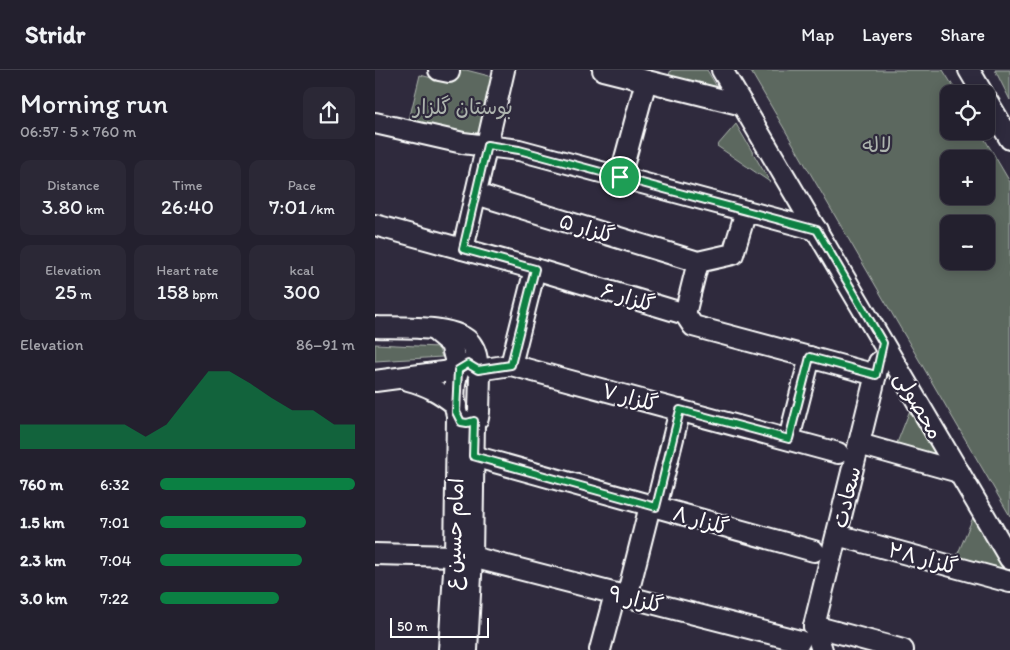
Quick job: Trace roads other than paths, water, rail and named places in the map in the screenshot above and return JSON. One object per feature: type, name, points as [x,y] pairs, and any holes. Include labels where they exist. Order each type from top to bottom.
[{"type":"street","points":[[463,249],[504,70]]},
{"type":"street","points":[[603,70],[743,105]]},
{"type":"street","name":"محصولی","points":[[722,70],[1010,558]]},
{"type":"street","points":[[969,70],[978,85]]},
{"type":"street","points":[[620,177],[646,81]]},
{"type":"street","points":[[995,114],[1010,139]]},
{"type":"street","points":[[375,123],[440,139],[519,150],[817,230]]},
{"type":"street","name":"گلزار ۵","points":[[476,194],[698,262]]},
{"type":"street","points":[[685,314],[698,262],[733,254],[746,211]]},
{"type":"street","name":"گلزار ۶","points":[[375,225],[535,269],[685,314],[693,326],[876,375]]},
{"type":"street","points":[[511,365],[535,269]]},
{"type":"street","points":[[375,327],[434,330],[459,334],[470,342],[475,351],[478,370],[479,412],[462,414]]},
{"type":"street","points":[[434,330],[451,344],[458,370],[462,414]]},
{"type":"street","name":"سعادت","points":[[814,626],[883,343]]},
{"type":"street","points":[[789,439],[810,357]]},
{"type":"street","name":"گلزار ۷","points":[[458,370],[468,364],[478,370],[511,365],[838,453]]},
{"type":"street","points":[[375,381],[403,379],[458,370]]},
{"type":"street","points":[[403,379],[427,385],[441,392],[462,414]]},
{"type":"street","points":[[600,650],[653,506],[680,410]]},
{"type":"street","name":"امام حسین ع","points":[[462,414],[473,456],[463,556]]},
{"type":"street","name":"امام حسین ع","points":[[462,414],[463,650]]},
{"type":"street","points":[[859,444],[959,472]]},
{"type":"street","name":"گلزار ۸","points":[[473,456],[813,551]]},
{"type":"street","name":"گلزار ۲۸","points":[[837,535],[1010,582]]},
{"type":"street","name":"گلزار ۹","points":[[375,554],[463,556],[800,641]]},
{"type":"street","points":[[814,626],[822,650]]},
{"type":"street","points":[[814,626],[903,650]]},
{"type":"park label","name":"بوستان گلزار","points":[[463,106]]},
{"type":"park label","name":"لاله","points":[[877,144]]}]
